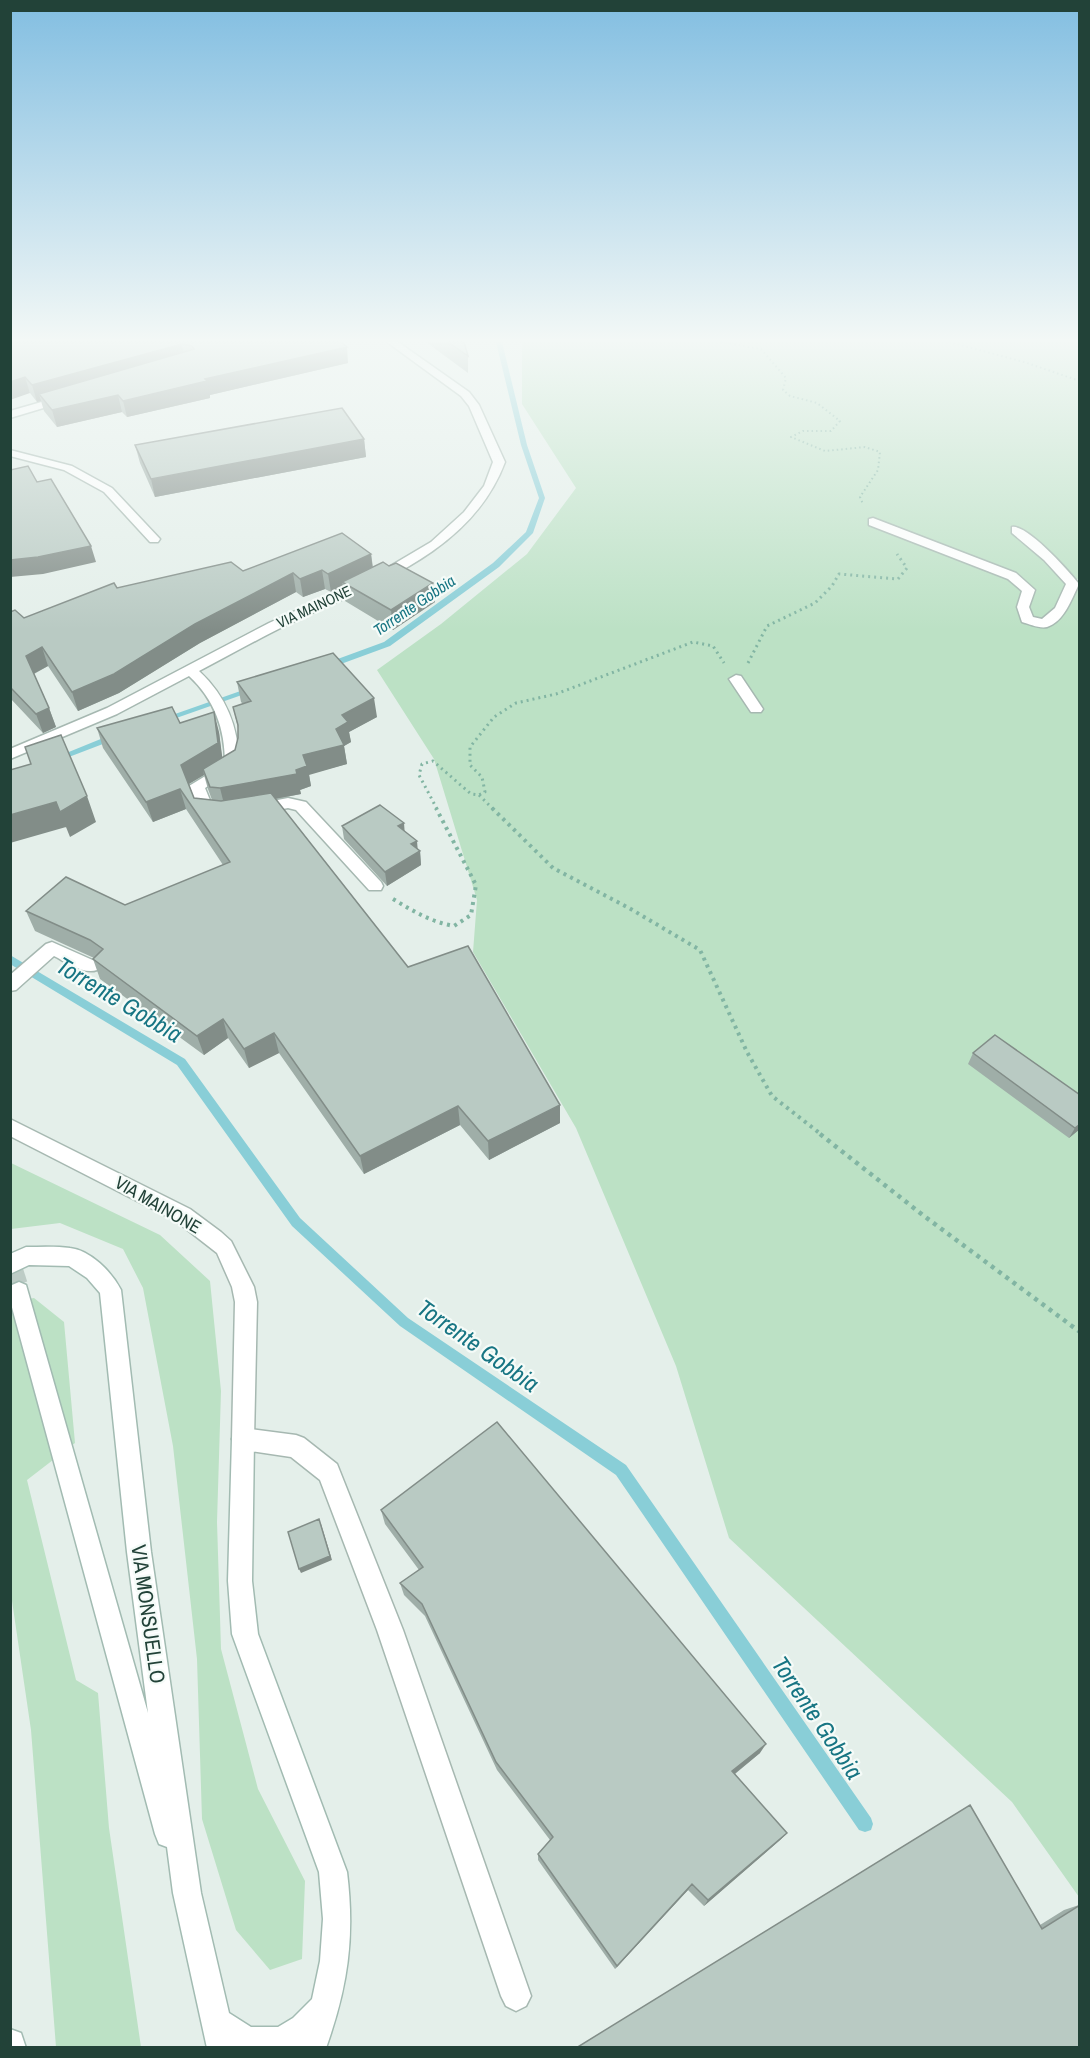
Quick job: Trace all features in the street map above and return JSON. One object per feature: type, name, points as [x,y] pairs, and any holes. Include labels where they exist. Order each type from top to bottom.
[{"type":"street","name":"VIA MAINONE","points":[[10,755],[112,711],[274,626],[386,574],[435,545],[468,515],[489,486],[499,462],[488,438]]},
{"type":"street","points":[[10,453],[68,468],[108,490],[154,539]]},
{"type":"street","points":[[873,522],[1012,576],[1029,590],[1023,607],[1027,619],[1044,624],[1060,610],[1073,584],[1048,557],[1016,530]]},
{"type":"street","points":[[191,670],[209,685],[223,710],[233,747],[232,766],[197,786],[207,813],[220,817],[288,803],[301,806],[375,886]]},
{"type":"street","points":[[736,680],[756,709]]},
{"type":"street","points":[[10,985],[52,948],[91,966]]},
{"type":"street","name":"VIA MAINONE","points":[[10,1127],[183,1215],[224,1246],[243,1287],[246,1302],[240,1581],[245,1634],[333,1872],[338,1902],[338,1947],[328,2002],[311,2048]]},
{"type":"street","name":"VIA MONSUELLO","points":[[10,1265],[26,1256],[72,1257],[94,1271],[110,1290],[139,1552],[190,1910],[219,2035]]},
{"type":"street","points":[[19,1292],[190,1910]]},
{"type":"street","points":[[243,1439],[296,1446],[329,1472],[390,1630],[516,1996]]},
{"type":"street","points":[[219,2035],[247,2042],[280,2042],[304,2029],[328,2002]]},
{"type":"path","points":[[375,886],[417,915],[436,924],[454,926],[471,915],[476,885],[419,775],[422,764],[433,761],[471,794],[479,795],[485,792],[482,777],[470,765],[470,747],[494,717],[516,703],[556,694],[693,642],[707,644],[717,649],[729,675],[736,680],[742,676],[767,626],[785,616],[800,612],[814,603],[832,586],[839,574],[898,579],[908,568],[869,525],[873,522],[860,498],[878,470],[880,452],[865,447],[825,451],[794,438]]},
{"type":"path","points":[[479,795],[553,868],[629,908],[700,950],[742,1042],[772,1096],[933,1223],[1080,1332]]},
{"type":"green space","points":[[544,438],[1079,438],[1080,578],[1075,580],[1080,584],[1079,1897],[1012,1802],[729,1538],[676,1366],[576,1128],[473,952],[477,900],[434,759],[377,670],[441,624],[527,554],[576,488]]},
{"type":"green space","points":[[11,1163],[160,1235],[210,1281],[221,1391],[217,1522],[221,1649],[258,1789],[305,1881],[302,1959],[270,1970],[236,1930],[202,1819],[197,1659],[173,1446],[143,1288],[123,1249],[60,1223],[11,1229]]},
{"type":"green space","points":[[34,1298],[64,1322],[75,1443],[27,1480],[76,1680],[98,1693],[109,1828],[141,2047],[56,2047],[31,1730],[11,1594],[10,1302]]},
{"type":"building","points":[[174,438],[364,439],[151,479],[135,445]]},
{"type":"building","points":[[28,466],[37,482],[51,479],[91,546],[38,557],[10,560],[10,470]]},
{"type":"building","points":[[342,533],[371,554],[328,574],[322,570],[300,579],[293,573],[195,624],[114,674],[72,692],[42,647],[26,656],[49,708],[36,714],[10,687],[10,612],[15,610],[24,618],[114,583],[117,588],[231,562],[243,571]]},
{"type":"building","points":[[383,562],[389,566],[396,563],[433,583],[391,610],[342,582]]},
{"type":"building","points":[[333,653],[374,698],[342,715],[348,722],[336,729],[344,745],[303,755],[307,766],[296,770],[297,774],[220,788],[210,787],[203,769],[235,750],[238,725],[233,707],[251,701],[237,682]]},
{"type":"building","points":[[172,707],[180,723],[214,712],[218,743],[181,765],[194,798],[221,801],[271,793],[408,967],[468,946],[560,1105],[488,1141],[458,1106],[360,1156],[274,1033],[244,1049],[223,1019],[197,1036],[93,959],[103,949],[90,940],[26,911],[66,877],[125,905],[230,862],[180,789],[146,802],[97,728]]},
{"type":"building","points":[[61,735],[87,796],[60,812],[56,802],[10,815],[10,770],[31,764],[25,747]]},
{"type":"building","points":[[380,805],[404,823],[398,826],[417,841],[411,844],[420,851],[385,872],[342,826]]},
{"type":"building","points":[[995,1035],[1080,1095],[1080,1124],[1075,1128],[973,1053]]},
{"type":"building","points":[[497,1422],[766,1744],[732,1771],[787,1833],[708,1900],[692,1884],[617,1966],[538,1854],[553,1837],[496,1762],[422,1604],[400,1583],[423,1567],[381,1510]]},
{"type":"building","points":[[319,1519],[330,1556],[299,1569],[288,1532]]},
{"type":"building","points":[[970,1805],[1042,1929],[1080,1905],[1080,2048],[576,2048]]},
{"type":"waterway","name":"Torrente Gobbia","points":[[327,666],[387,644],[496,565],[529,533],[542,498],[522,438]]},
{"type":"waterway","name":"Torrente Gobbia","points":[[162,720],[252,690]]},
{"type":"waterway","name":"Torrente Gobbia","points":[[58,758],[113,737]]},
{"type":"waterway","name":"Torrente Gobbia","points":[[10,959],[181,1062],[296,1222],[404,1322],[621,1470],[865,1824]]},
{"type":"tunnel","points":[[10,1264],[19,1292]]}]
